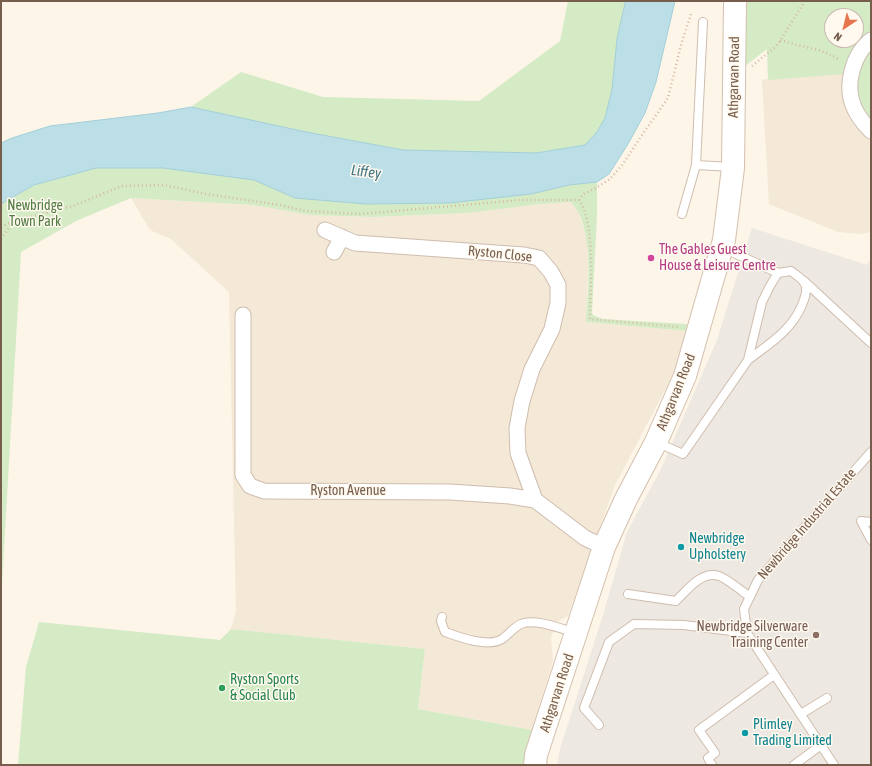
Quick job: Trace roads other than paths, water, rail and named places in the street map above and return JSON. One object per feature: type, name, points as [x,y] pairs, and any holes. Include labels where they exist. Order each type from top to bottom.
[{"type":"main road","name":"Athgarvan Road","points":[[535,765],[536,755],[604,547],[626,499],[656,442],[685,376],[700,330],[722,248],[733,168],[735,1]]},
{"type":"street","points":[[871,40],[859,54],[853,67],[850,86],[853,105],[862,121],[871,131]]},
{"type":"street","name":"Ryston Close","points":[[325,230],[355,243],[524,254],[539,258],[551,272],[558,285],[558,303],[552,329],[532,370],[522,401],[517,428],[518,453],[535,500]]},
{"type":"street","points":[[334,252],[342,238]]},
{"type":"street","name":"Ryston Avenue","points":[[242,315],[243,475],[250,486],[264,491],[450,492],[510,496],[535,500],[585,538],[604,547]]},
{"type":"lane","points":[[682,214],[696,165],[703,22]]},
{"type":"lane","points":[[696,165],[733,168]]},
{"type":"lane","points":[[722,248],[778,274],[791,271],[802,279],[871,343]]},
{"type":"lane","points":[[748,360],[762,302],[778,274]]},
{"type":"lane","points":[[656,442],[683,454],[748,360],[785,331],[798,315],[805,299],[806,286],[802,279]]},
{"type":"lane","name":"Newbridge Industrial Estate","points":[[834,765],[747,633],[744,609],[758,580],[871,452]]},
{"type":"lane","points":[[871,522],[861,521],[871,540]]},
{"type":"lane","points":[[628,594],[676,601],[696,581],[710,574],[720,576],[750,597]]},
{"type":"lane","points":[[442,617],[441,621],[445,632],[466,640],[488,642],[500,640],[521,624],[532,622],[576,633]]},
{"type":"lane","points":[[599,725],[584,708],[609,642],[634,624],[684,625],[747,633]]},
{"type":"lane","points":[[712,765],[708,758],[715,753],[699,730],[774,675]]},
{"type":"lane","points":[[801,714],[827,698]]},
{"type":"lane","points":[[794,765],[821,745]]},
{"type":"water","name":"Liffey","points":[[626,1],[675,1],[656,82],[645,113],[609,174],[597,182],[569,185],[531,194],[449,203],[366,204],[295,198],[254,180],[163,168],[96,168],[34,185],[1,204],[1,143],[50,126],[158,113],[191,107],[306,132],[403,150],[536,153],[585,145],[597,132],[605,118],[612,89],[617,39]]},
{"type":"place","name":"The Gables Guest House & Leisure Centre","points":[[651,258]]},
{"type":"place","name":"Newbridge Upholstery","points":[[681,547]]},
{"type":"place","name":"Newbridge Silverware Training Center","points":[[816,635]]},
{"type":"place","name":"Ryston Sports & Social Club","points":[[222,688]]},
{"type":"place","name":"Plimley Trading Limited","points":[[745,733]]},
{"type":"park label","name":"Newbridge Town Park","points":[[35,214]]}]
